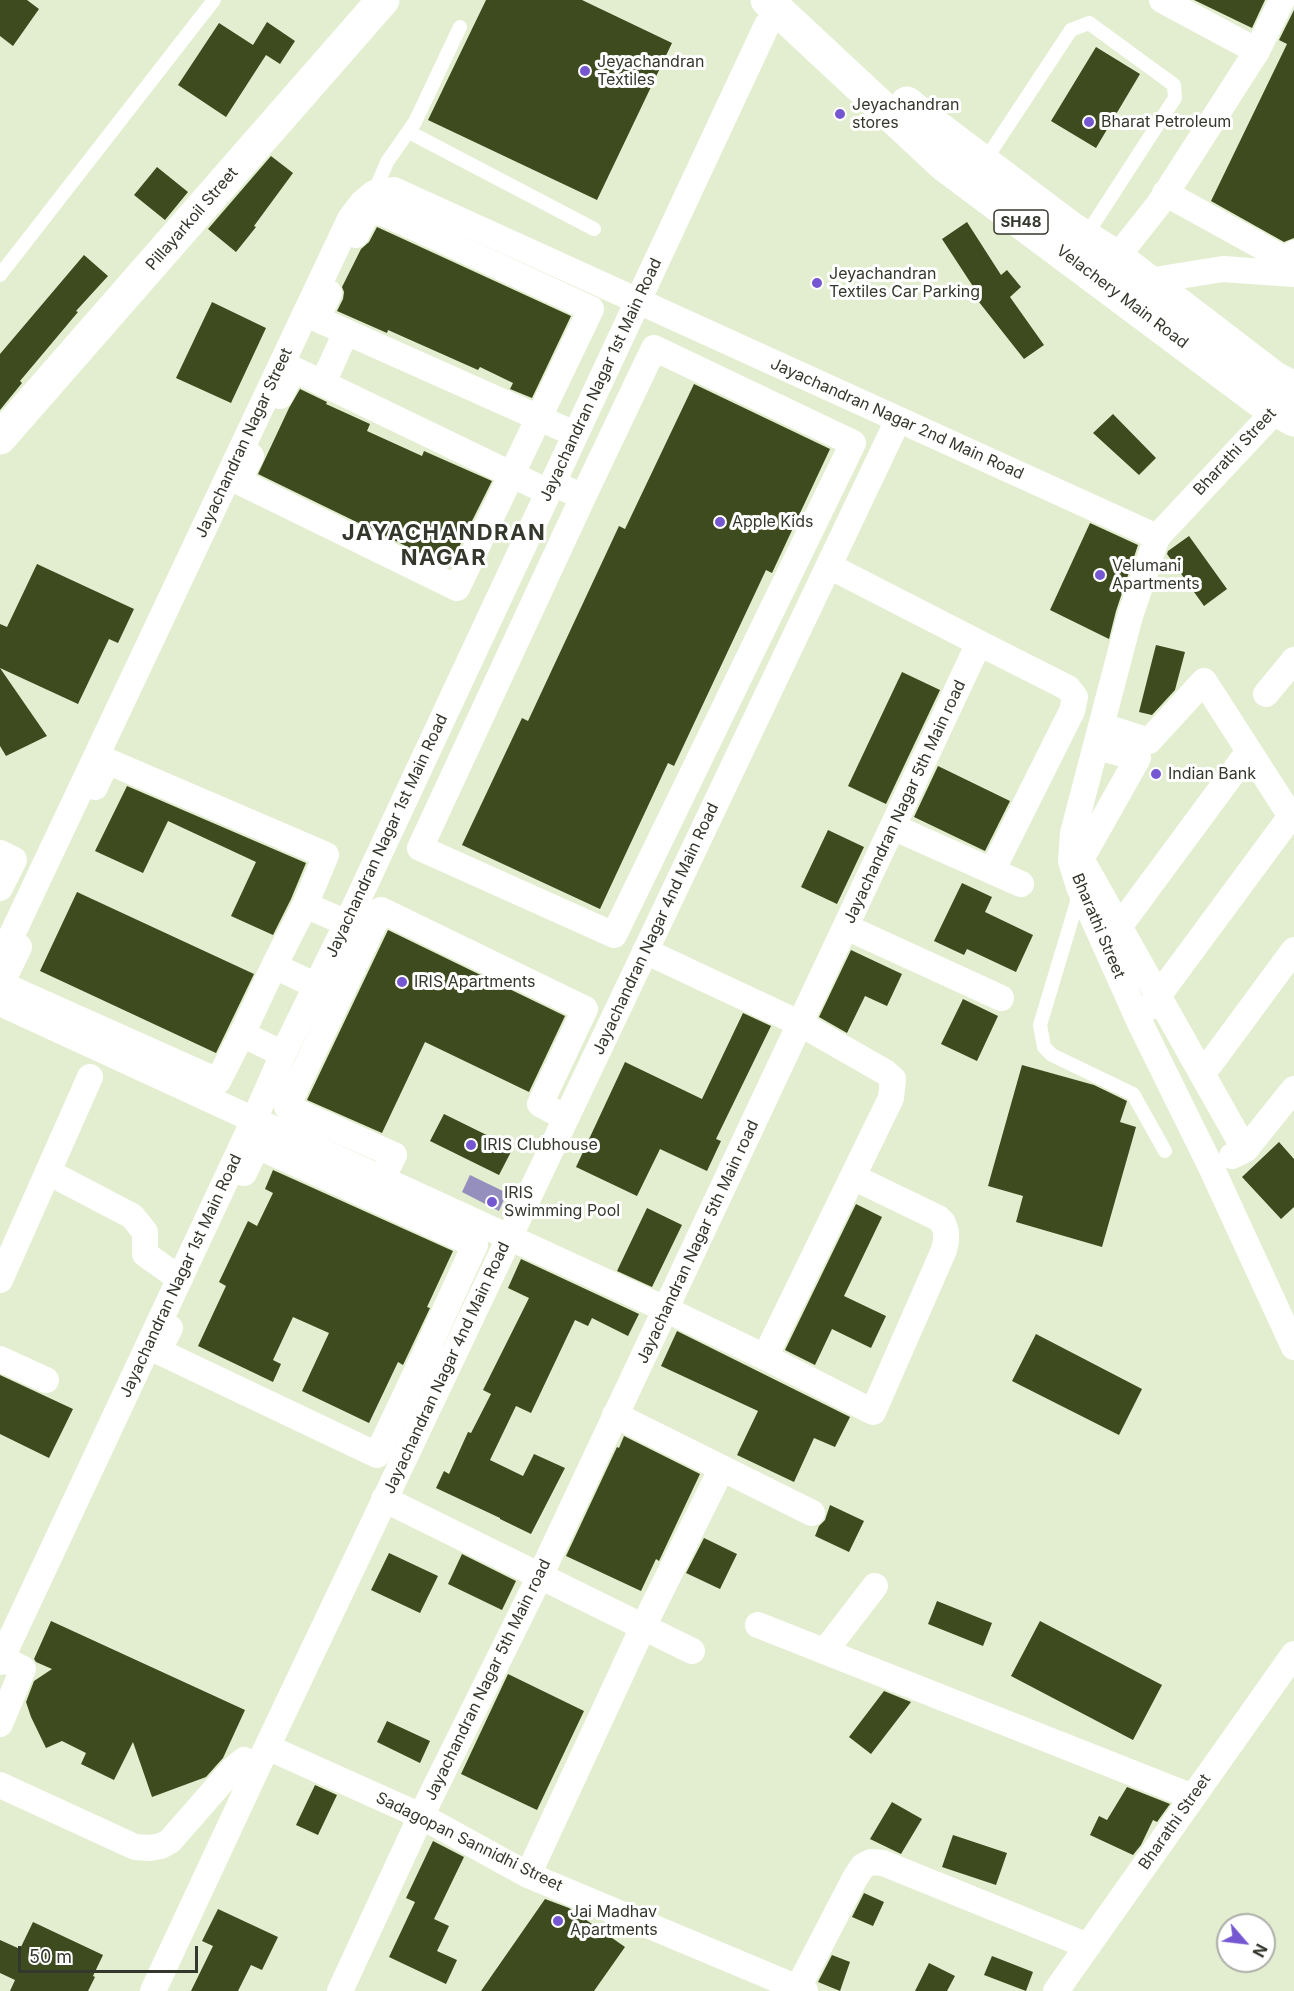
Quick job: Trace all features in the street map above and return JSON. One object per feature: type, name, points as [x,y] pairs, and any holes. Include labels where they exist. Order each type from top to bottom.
[{"type":"main road","name":"Pillayarkoil Street","points":[[0,438],[383,0]]},
{"type":"main road","name":"Velachery Main Road","points":[[780,4],[922,130],[984,162],[1084,237],[1117,257],[1275,378],[1288,401],[1260,401],[944,165],[922,130]]},
{"type":"street","points":[[1162,0],[1257,51]]},
{"type":"street","points":[[1117,257],[1160,204],[1257,51],[1282,0]]},
{"type":"street","name":"Jayachandran Nagar 1st Main Road","points":[[1,1660],[767,25],[780,4]]},
{"type":"street","points":[[374,193],[394,189],[638,300]]},
{"type":"street","name":"Jayachandran Nagar Street","points":[[0,960],[350,219],[362,203],[374,193]]},
{"type":"street","points":[[1165,193],[1293,263]]},
{"type":"street","points":[[576,435],[539,418],[317,319],[365,217],[373,212],[383,213],[591,309],[539,418],[513,475],[457,588],[238,481],[293,369],[513,475],[583,497]]},
{"type":"street","points":[[1148,281],[1223,269],[1293,263]]},
{"type":"street","name":"Jayachandran Nagar 2nd Main Road","points":[[638,300],[1157,537]]},
{"type":"street","points":[[323,383],[346,332]]},
{"type":"street","points":[[654,348],[853,443],[615,935],[420,848],[583,497],[654,348]]},
{"type":"street","name":"Bharathi Street","points":[[1288,401],[1157,537],[1130,616],[1073,833],[1071,861],[1081,890],[1140,1023],[1211,1167],[1294,1347]]},
{"type":"street","name":"Jayachandran Nagar 4nd Main Road","points":[[153,1991],[262,1756],[898,420]]},
{"type":"street","points":[[829,566],[1073,691],[1075,697],[1071,711],[992,871]]},
{"type":"street","name":"Jayachandran Nagar 5th Main road","points":[[339,1991],[421,1816],[540,1576],[979,643]]},
{"type":"street","points":[[1266,694],[1294,660]]},
{"type":"street","points":[[1140,1023],[1158,996],[1292,818],[1204,681],[1144,749],[1081,859],[1119,927],[1158,996],[1245,1150]]},
{"type":"street","points":[[455,692],[486,705]]},
{"type":"street","points":[[1100,737],[1144,749]]},
{"type":"street","points":[[1119,927],[1249,751]]},
{"type":"street","points":[[107,761],[326,855],[305,905],[274,966],[218,1081],[1,984],[107,761]]},
{"type":"street","points":[[893,827],[1021,884]]},
{"type":"street","points":[[0,853],[14,860],[0,888]]},
{"type":"street","points":[[305,905],[347,923]]},
{"type":"street","points":[[382,1179],[394,1155],[287,1107],[381,910],[585,1008],[540,1104],[566,1118]]},
{"type":"street","points":[[846,927],[1001,998]]},
{"type":"street","points":[[1210,1064],[1294,950]]},
{"type":"street","points":[[645,951],[801,1024],[885,1072],[893,1079],[891,1098],[765,1357]]},
{"type":"street","points":[[274,966],[317,986]]},
{"type":"street","points":[[0,1002],[665,1309],[873,1412],[944,1250],[946,1232],[943,1223],[938,1218],[853,1177]]},
{"type":"street","points":[[242,1034],[283,1054]]},
{"type":"street","points":[[0,1280],[90,1077]]},
{"type":"street","points":[[1211,1167],[1245,1150],[1294,1089]]},
{"type":"street","points":[[257,1146],[475,1245],[425,1354],[377,1455],[158,1351],[257,1146]]},
{"type":"street","points":[[48,1172],[132,1216],[145,1232],[145,1254],[180,1279]]},
{"type":"street","points":[[425,1354],[448,1365]]},
{"type":"street","points":[[0,1359],[46,1380]]},
{"type":"street","points":[[615,1415],[812,1513]]},
{"type":"street","points":[[528,1875],[644,1627],[722,1468]]},
{"type":"street","points":[[384,1499],[692,1651]]},
{"type":"street","points":[[825,1651],[875,1586]]},
{"type":"street","points":[[758,1625],[1193,1797]]},
{"type":"street","name":"Bharathi Street","points":[[1056,1991],[1294,1654]]},
{"type":"street","points":[[0,1724],[22,1669],[1,1660]]},
{"type":"street","points":[[0,1785],[135,1847],[150,1848],[170,1841],[233,1769],[244,1760],[262,1756]]},
{"type":"street","name":"Sadagopan Sannidhi Street","points":[[262,1756],[421,1816],[528,1875],[802,1989]]},
{"type":"street","points":[[802,1989],[855,1878],[863,1866],[871,1862],[883,1863],[1088,1946]]},
{"type":"lane","points":[[0,275],[214,0]]},
{"type":"lane","points":[[984,162],[1071,30],[1089,23],[1165,78],[1174,85],[1175,98],[1084,237]]},
{"type":"lane","points":[[374,193],[387,162],[415,122],[460,27]]},
{"type":"lane","points":[[409,132],[594,229]]},
{"type":"lane","points":[[1081,890],[1040,1026],[1044,1047],[1052,1055],[1133,1094],[1165,1151]]},
{"type":"shaded area","name":"IRIS Swimming Pool","points":[[470,1175],[507,1193],[499,1211],[462,1192]]},
{"type":"building","points":[[0,0],[27,0],[39,9],[13,46],[0,36]]},
{"type":"building","points":[[486,0],[582,0],[672,43],[597,200],[428,120]]},
{"type":"building","points":[[1194,0],[1265,0],[1252,28]]},
{"type":"building","points":[[1294,10],[1294,238],[1284,242],[1211,201],[1287,44],[1279,40]]},
{"type":"building","points":[[267,22],[295,41],[280,64],[266,55],[226,117],[178,85],[219,23],[253,45]]},
{"type":"building","points":[[1096,47],[1140,74],[1096,148],[1051,121]]},
{"type":"building","points":[[271,156],[293,173],[236,252],[208,229]]},
{"type":"building","points":[[157,167],[188,192],[165,220],[134,195]]},
{"type":"building","points":[[967,222],[1001,275],[1007,270],[1021,287],[1010,297],[1044,345],[1024,359],[975,297],[978,294],[942,239]]},
{"type":"building","points":[[377,227],[571,316],[532,398],[510,389],[513,383],[480,367],[478,370],[388,330],[387,333],[337,311],[343,299],[342,287],[361,249],[369,242]]},
{"type":"building","points":[[84,255],[108,276],[76,311],[78,312],[20,381],[22,383],[0,410],[0,354]]},
{"type":"building","points":[[212,302],[266,328],[231,403],[176,378]]},
{"type":"building","points":[[694,384],[830,449],[772,573],[766,570],[674,766],[668,763],[600,909],[462,845],[522,718],[528,721],[619,526],[625,529]]},
{"type":"building","points":[[300,389],[370,424],[367,431],[422,456],[424,451],[492,481],[449,567],[258,474]]},
{"type":"building","points":[[1113,414],[1156,458],[1139,475],[1093,433]]},
{"type":"building","name":"Velumani Apartments","points":[[1090,523],[1138,545],[1109,639],[1050,610]]},
{"type":"building","points":[[1189,536],[1227,589],[1204,606],[1167,554]]},
{"type":"building","points":[[37,564],[134,609],[118,643],[109,639],[78,704],[0,668],[0,624],[7,627]]},
{"type":"building","points":[[1156,645],[1185,652],[1175,690],[1152,715],[1139,712]]},
{"type":"building","points":[[0,668],[47,736],[6,756],[0,746]]},
{"type":"building","points":[[902,672],[940,690],[886,804],[848,786]]},
{"type":"building","points":[[938,766],[1010,801],[985,851],[914,817]]},
{"type":"building","points":[[127,786],[306,863],[273,935],[231,916],[256,862],[168,821],[143,873],[95,851]]},
{"type":"building","points":[[828,830],[864,847],[837,904],[801,887]]},
{"type":"building","points":[[962,883],[992,897],[985,912],[1033,935],[1016,972],[967,949],[964,955],[934,941]]},
{"type":"building","points":[[77,892],[254,974],[216,1053],[40,971]]},
{"type":"building","points":[[388,930],[565,1016],[529,1092],[425,1042],[382,1133],[307,1100]]},
{"type":"building","points":[[851,950],[902,974],[887,1006],[865,996],[847,1033],[819,1017]]},
{"type":"building","points":[[963,999],[998,1016],[977,1061],[941,1044]]},
{"type":"building","points":[[743,1013],[771,1026],[716,1139],[721,1141],[707,1171],[660,1149],[637,1196],[576,1167],[625,1062],[702,1099]]},
{"type":"building","points":[[1022,1065],[1094,1085],[1127,1101],[1120,1122],[1136,1127],[1102,1247],[1016,1222],[1023,1196],[988,1186]]},
{"type":"building","name":"IRIS Clubhouse","points":[[444,1114],[513,1148],[499,1175],[430,1141]]},
{"type":"building","points":[[1279,1142],[1294,1159],[1294,1207],[1281,1219],[1242,1177]]},
{"type":"building","points":[[273,1170],[453,1251],[427,1307],[430,1308],[403,1365],[398,1362],[369,1423],[302,1391],[329,1333],[293,1317],[273,1360],[281,1364],[273,1382],[198,1346],[226,1286],[219,1282],[248,1221],[257,1226],[273,1193],[265,1189]]},
{"type":"building","points":[[856,1204],[882,1217],[844,1296],[886,1316],[871,1348],[832,1329],[815,1365],[785,1350]]},
{"type":"building","points":[[647,1208],[682,1225],[652,1287],[617,1271]]},
{"type":"building","points":[[521,1259],[639,1314],[628,1336],[592,1318],[588,1326],[575,1320],[531,1413],[516,1406],[490,1460],[523,1476],[534,1454],[565,1468],[531,1534],[436,1488],[444,1471],[449,1474],[468,1432],[471,1433],[491,1394],[483,1390],[529,1298],[508,1288]]},
{"type":"building","points":[[677,1331],[850,1417],[835,1447],[814,1438],[794,1482],[737,1455],[758,1411],[661,1366]]},
{"type":"building","points":[[1036,1334],[1142,1389],[1119,1435],[1012,1381]]},
{"type":"building","points":[[0,1375],[73,1409],[49,1458],[0,1434]]},
{"type":"building","points":[[624,1436],[700,1474],[659,1561],[656,1559],[641,1591],[566,1556]]},
{"type":"building","points":[[830,1505],[864,1521],[849,1552],[815,1536],[819,1526],[825,1520]]},
{"type":"building","points":[[704,1538],[737,1554],[720,1589],[686,1573]]},
{"type":"building","points":[[389,1553],[438,1576],[420,1613],[371,1590]]},
{"type":"building","points":[[462,1554],[516,1581],[502,1610],[448,1584]]},
{"type":"building","points":[[937,1601],[992,1623],[983,1646],[928,1624]]},
{"type":"building","points":[[51,1621],[245,1710],[223,1758],[206,1777],[152,1797],[133,1742],[114,1780],[81,1764],[86,1753],[62,1741],[46,1748],[26,1702],[34,1681],[52,1669],[34,1659]]},
{"type":"building","points":[[1040,1621],[1162,1685],[1133,1740],[1011,1676]]},
{"type":"building","points":[[508,1674],[584,1711],[537,1810],[461,1774]]},
{"type":"building","points":[[884,1691],[911,1702],[871,1754],[849,1737]]},
{"type":"building","points":[[387,1721],[430,1741],[420,1763],[377,1742]]},
{"type":"building","points":[[315,1785],[337,1795],[318,1835],[296,1825]]},
{"type":"building","points":[[1127,1787],[1170,1804],[1157,1822],[1153,1820],[1141,1845],[1133,1855],[1090,1835],[1099,1816],[1107,1820]]},
{"type":"building","points":[[892,1802],[922,1819],[901,1854],[870,1839]]},
{"type":"building","points":[[953,1835],[1007,1853],[996,1885],[942,1867]]},
{"type":"building","points":[[433,1841],[464,1857],[434,1919],[449,1926],[437,1951],[457,1960],[446,1984],[389,1957],[415,1902],[406,1898]]},
{"type":"building","points":[[864,1893],[884,1902],[873,1926],[852,1917]]},
{"type":"building","name":"Jai Madhav Apartments","points":[[545,1899],[569,1908],[625,1947],[594,1991],[481,1991]]},
{"type":"building","points":[[218,1909],[278,1937],[262,1970],[251,1965],[238,1991],[191,1991],[213,1946],[202,1941]]},
{"type":"building","points":[[33,1922],[103,1955],[88,1991],[10,1991],[15,1980],[0,1973],[0,1940],[20,1949]]},
{"type":"building","points":[[832,1955],[850,1962],[840,1991],[818,1982]]},
{"type":"building","points":[[992,1956],[1033,1972],[1026,1991],[984,1975]]},
{"type":"building","points":[[929,1963],[955,1976],[947,1991],[915,1991]]},
{"type":"place","name":"Jeyachandran Textiles","points":[[585,71]]},
{"type":"place","name":"Jeyachandran stores","points":[[840,114]]},
{"type":"place","name":"Bharat Petroleum","points":[[1089,122]]},
{"type":"place","name":"Jeyachandran Textiles Car Parking","points":[[817,283]]},
{"type":"place","name":"Apple Kids","points":[[720,522]]},
{"type":"place","name":"Velumani Apartments","points":[[1100,575]]},
{"type":"place","name":"Indian Bank","points":[[1156,774]]},
{"type":"place","name":"IRIS Apartments","points":[[402,982]]},
{"type":"place","name":"IRIS Clubhouse","points":[[471,1145]]},
{"type":"place","name":"IRIS Swimming Pool","points":[[492,1202]]},
{"type":"place","name":"Jai Madhav Apartments","points":[[558,1921]]},
{"type":"district","name":"JAYACHANDRAN NAGAR","points":[[444,546]]}]
